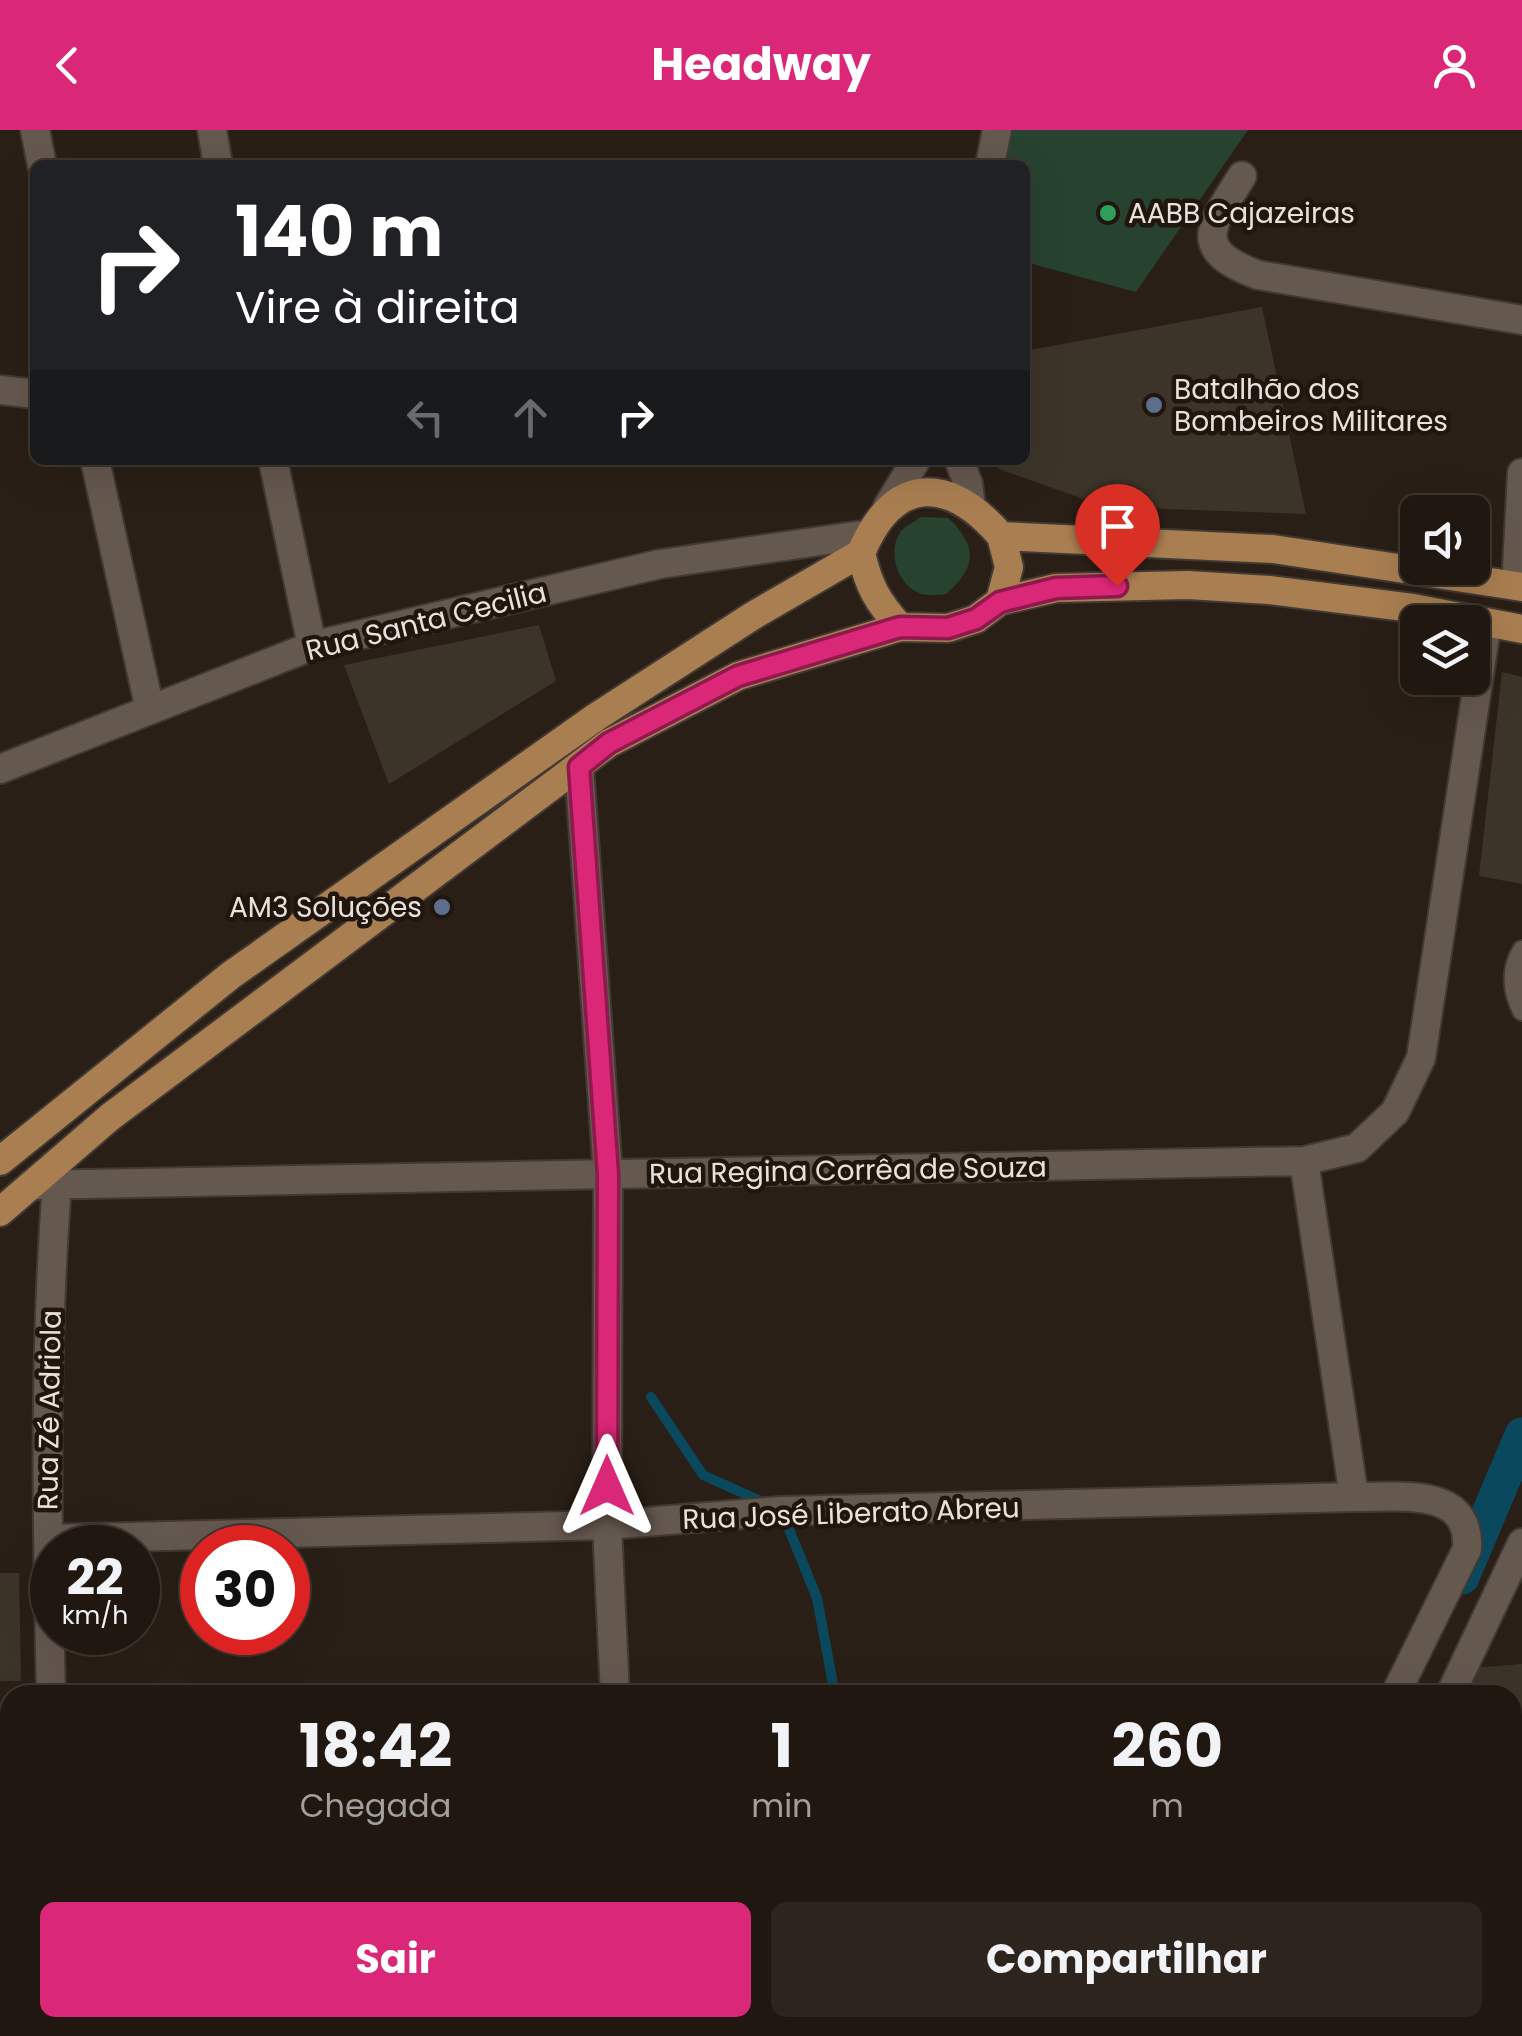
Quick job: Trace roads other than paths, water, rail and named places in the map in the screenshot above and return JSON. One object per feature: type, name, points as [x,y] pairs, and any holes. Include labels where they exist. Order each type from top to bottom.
[{"type":"main road","points":[[0,1160],[231,975],[596,717],[865,543],[888,506],[918,494],[937,492],[971,506],[1001,536],[1009,566],[1000,602]]},
{"type":"main road","points":[[1001,536],[1274,549],[1519,586]]},
{"type":"main road","points":[[865,543],[867,581],[877,602],[900,627]]},
{"type":"main road","points":[[0,1212],[44,1185],[110,1117],[609,743],[738,676],[900,627],[948,628],[976,619],[1000,602],[1056,588],[1188,584],[1400,606]]},
{"type":"main road","points":[[1490,624],[1522,629]]},
{"type":"street","points":[[36,130],[41,160]]},
{"type":"street","points":[[212,130],[217,160]]},
{"type":"street","points":[[991,160],[996,130]]},
{"type":"street","points":[[1242,176],[1212,225],[1215,249],[1228,264],[1258,275],[1522,320]]},
{"type":"street","points":[[0,390],[30,393]]},
{"type":"street","points":[[97,465],[150,710]]},
{"type":"street","points":[[274,465],[312,646]]},
{"type":"street","points":[[888,506],[913,465]]},
{"type":"street","points":[[961,465],[971,506]]},
{"type":"street","points":[[1519,586],[1522,473]]},
{"type":"street","name":"Rua Santa Cecilia","points":[[0,770],[312,646],[660,564],[865,543]]},
{"type":"street","name":"Rua Regina Corrêa de Souza","points":[[44,1185],[1304,1161],[1357,1148],[1395,1112],[1421,1058],[1476,695]]},
{"type":"street","points":[[579,767],[608,1175],[607,1526],[615,1685]]},
{"type":"street","points":[[1304,1161],[1354,1497]]},
{"type":"street","name":"Rua Zé Adriola","points":[[44,1185],[50,1268],[48,1525]]},
{"type":"street","name":"Rua José Liberato Abreu","points":[[160,1536],[607,1526],[781,1511],[1354,1497],[1434,1500],[1450,1506],[1462,1518],[1468,1534],[1467,1548],[1399,1685]]},
{"type":"street","points":[[1455,1685],[1522,1543]]},
{"type":"street","name":"Rua Zé Adriola","points":[[50,1655],[51,1685]]},
{"type":"lane","points":[[1522,950],[1514,972],[1514,993],[1522,1011]]},
{"type":"waterway","points":[[651,1397],[703,1475],[767,1504]]},
{"type":"waterway","points":[[1462,1577],[1522,1435]]},
{"type":"waterway","points":[[782,1512],[817,1598],[833,1685]]},
{"type":"place","name":"AABB Cajazeiras","points":[[1108,213]]},
{"type":"place","name":"Batalhão dos Bombeiros Militares","points":[[1154,405]]},
{"type":"place","name":"AM3 Soluções","points":[[442,907]]}]
